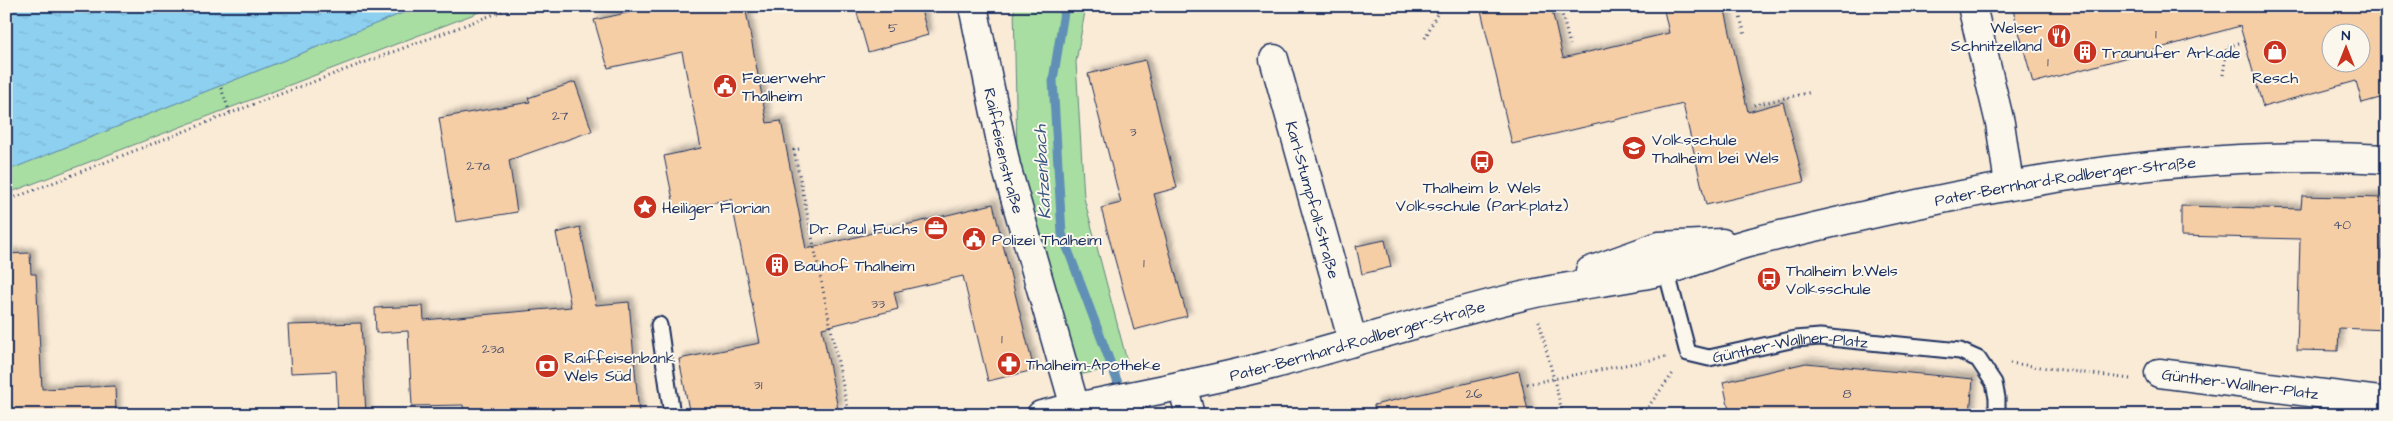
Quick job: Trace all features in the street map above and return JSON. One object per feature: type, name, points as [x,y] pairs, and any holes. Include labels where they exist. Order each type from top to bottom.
[{"type":"main road","name":"Raiffeisenstraße","points":[[972,6],[1006,166],[1077,411]]},
{"type":"main road","points":[[1972,6],[2000,123],[2009,184]]},
{"type":"main road","name":"Karl-Stumpfoll-Straße","points":[[1274,59],[1352,342]]},
{"type":"main road","name":"Pater-Bernhard-Rodlberger-Straße","points":[[1041,415],[1077,411],[1134,394],[1268,366],[1532,294],[1666,270],[1748,243],[2009,184],[2124,168],[2251,157],[2331,156],[2387,159]]},
{"type":"main road","name":"Pater-Bernhard-Rodlberger-Straße","points":[[1532,294],[1659,246],[1748,243]]},
{"type":"main road","name":"Günther-Wallner-Platz","points":[[2159,373],[2387,402]]},
{"type":"main road","points":[[1182,385],[1190,415]]},
{"type":"lane","name":"Günther-Wallner-Platz","points":[[1666,270],[1688,353],[1708,358],[1795,339],[1820,337],[1960,351],[1978,359]]},
{"type":"lane","points":[[659,325],[672,415]]},
{"type":"lane","points":[[1978,359],[1994,383],[1997,398],[1997,415]]},
{"type":"path","points":[[6,201],[230,113],[516,6]]},
{"type":"path","points":[[1425,38],[1442,6]]},
{"type":"path","points":[[1560,6],[1570,45]]},
{"type":"path","points":[[2380,6],[2387,16]]},
{"type":"path","points":[[1739,13],[1745,35]]},
{"type":"path","points":[[2223,75],[2227,47],[2245,41]]},
{"type":"path","points":[[221,88],[230,113]]},
{"type":"path","points":[[1754,105],[1812,92]]},
{"type":"path","points":[[799,149],[794,150],[849,415]]},
{"type":"path","points":[[1532,294],[1563,415]]},
{"type":"path","points":[[1522,385],[1688,353]]},
{"type":"path","points":[[1642,415],[1688,353]]},
{"type":"path","name":"Günther-Wallner-Platz","points":[[1978,359],[2141,381],[2159,373]]},
{"type":"green space","points":[[420,6],[495,6],[6,194],[6,171]]},
{"type":"green space","points":[[1014,6],[1086,6],[1076,62],[1084,198],[1128,365],[1078,375],[1017,154]]},
{"type":"water","points":[[6,6],[420,6],[6,171]]},
{"type":"building","points":[[659,6],[745,6],[767,123],[781,121],[806,249],[993,204],[1034,370],[988,381],[963,276],[894,292],[898,309],[822,328],[838,409],[807,415],[690,415],[679,359],[760,343],[731,199],[675,210],[664,156],[701,148],[682,52],[608,68],[594,20]]},
{"type":"building","points":[[855,6],[920,6],[928,35],[868,52]]},
{"type":"building","points":[[1480,6],[1551,6],[1563,58],[1669,33],[1663,6],[1724,6],[1748,112],[1783,102],[1804,182],[1706,205],[1683,104],[1512,144]]},
{"type":"building","name":"Traunufer Arkade","points":[[2012,6],[2379,6],[2387,34],[2387,96],[2362,103],[2356,81],[2263,107],[2240,26],[2033,83]]},
{"type":"building","points":[[1145,60],[1177,188],[1154,194],[1187,316],[1134,330],[1101,208],[1121,203],[1088,74]]},
{"type":"building","points":[[575,82],[592,131],[509,160],[517,212],[456,222],[439,118],[530,102],[528,98]]},
{"type":"building","points":[[2302,196],[2383,198],[2381,283],[2387,283],[2387,330],[2339,328],[2338,351],[2297,350],[2300,239],[2181,236],[2181,206],[2301,209]]},
{"type":"building","name":"Raiffeisenbank Wels Süd","points":[[580,227],[596,305],[629,302],[639,415],[464,415],[463,405],[412,406],[408,331],[376,333],[375,308],[423,306],[424,320],[571,307],[556,233]]},
{"type":"building","points":[[1385,240],[1391,267],[1362,274],[1356,246]]},
{"type":"building","points":[[30,253],[31,274],[36,274],[42,389],[115,386],[116,415],[6,415],[6,254]]},
{"type":"building","points":[[361,323],[366,415],[338,415],[336,371],[291,373],[288,325]]},
{"type":"building","points":[[1806,363],[1973,379],[1970,415],[1730,415],[1723,382]]},
{"type":"building","points":[[1519,371],[1529,415],[1375,415],[1374,405]]},
{"type":"waterway","name":"Katzenbach","points":[[1065,6],[1053,80],[1062,234],[1130,415]]},
{"type":"place","name":"Welser Schnitzelland","points":[[2059,36]]},
{"type":"place","name":"Traunufer Arkade","points":[[2085,52]]},
{"type":"place","name":"Resch","points":[[2275,52]]},
{"type":"place","name":"Feuerwehr Thalheim","points":[[725,86]]},
{"type":"place","name":"Volksschule Thalheim bei Wels","points":[[1634,148]]},
{"type":"place","name":"Thalheim b. Wels Volksschule (Parkplatz)","points":[[1482,162]]},
{"type":"place","name":"Heiliger Florian","points":[[645,207]]},
{"type":"place","name":"Dr. Paul Fuchs","points":[[936,228]]},
{"type":"place","name":"Polizei Thalheim","points":[[974,239]]},
{"type":"place","name":"Bauhof Thalheim","points":[[777,265]]},
{"type":"place","name":"Thalheim b.Wels Volksschule","points":[[1769,279]]},
{"type":"place","name":"Thalheim-Apotheke","points":[[1009,364]]},
{"type":"place","name":"Raiffeisenbank Wels Süd","points":[[547,366]]}]
